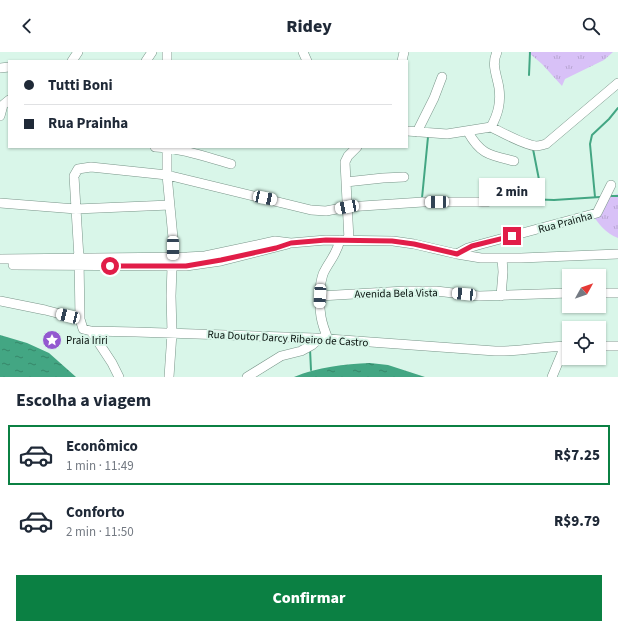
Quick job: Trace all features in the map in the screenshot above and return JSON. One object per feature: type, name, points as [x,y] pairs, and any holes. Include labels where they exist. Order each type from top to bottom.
[{"type":"street","points":[[491,127],[497,115],[500,102],[499,88],[494,66],[494,58],[497,52]]},
{"type":"street","points":[[417,132],[434,98],[442,76]]},
{"type":"street","points":[[408,131],[447,134],[468,132],[491,127],[521,141],[535,146],[540,146],[546,144],[618,83]]},
{"type":"street","points":[[0,116],[6,102]]},
{"type":"street","points":[[468,132],[474,142],[489,155],[514,161]]},
{"type":"street","points":[[167,148],[167,175],[173,262],[171,296],[172,333],[169,377]]},
{"type":"street","points":[[171,148],[231,164]]},
{"type":"street","points":[[346,151],[345,162],[349,240]]},
{"type":"street","points":[[118,377],[112,363],[91,331],[83,329],[80,319],[79,262],[74,176],[78,169],[91,167],[167,175],[311,210],[326,211],[347,207],[423,202],[487,202]]},
{"type":"street","points":[[346,182],[404,177]]},
{"type":"street","name":"Rua Prainha","points":[[457,254],[478,245],[597,213],[611,185]]},
{"type":"street","points":[[0,203],[76,209],[170,205]]},
{"type":"street","points":[[247,377],[281,356],[301,351],[324,339],[320,316],[322,276],[337,250],[340,240]]},
{"type":"street","points":[[0,259],[79,262],[173,262],[221,260],[276,248],[291,243],[340,240],[400,242],[481,258],[618,254]]},
{"type":"street","points":[[501,296],[503,272],[502,258]]},
{"type":"street","points":[[0,265],[79,262]]},
{"type":"street","name":"Avenida Bela Vista","points":[[320,296],[405,291],[479,296],[562,292]]},
{"type":"street","points":[[606,293],[618,293]]},
{"type":"street","points":[[0,302],[45,310],[80,319]]},
{"type":"street","name":"Rua Doutor Darcy Ribeiro de Castro","points":[[91,331],[324,339],[507,351],[562,346]]},
{"type":"street","points":[[606,346],[618,346]]},
{"type":"street","points":[[552,377],[562,356]]},
{"type":"green space","points":[[528,52],[613,52],[604,60],[565,79],[562,86],[542,64]]},
{"type":"green space","points":[[618,194],[618,238],[606,231],[591,213],[602,200]]},
{"type":"water","points":[[0,335],[27,343],[49,353],[76,377],[0,377]]},
{"type":"water","points":[[370,363],[388,365],[425,377],[294,377],[331,367]]},
{"type":"waterway","points":[[529,75],[530,52]]},
{"type":"waterway","points":[[595,197],[590,144],[592,135],[618,108]]},
{"type":"waterway","points":[[422,198],[428,137]]},
{"type":"waterway","points":[[533,149],[543,200]]},
{"type":"waterway","points":[[505,189],[526,199],[554,200],[600,197]]},
{"type":"waterway","points":[[611,196],[618,196]]},
{"type":"waterway","points":[[310,349],[311,370]]},
{"type":"place","name":"Praia Iriri","points":[[52,340]]},
{"type":"route","points":[[110,266],[186,266],[276,248],[291,243],[326,240],[392,241],[414,244],[457,254],[472,246],[512,236]]}]
